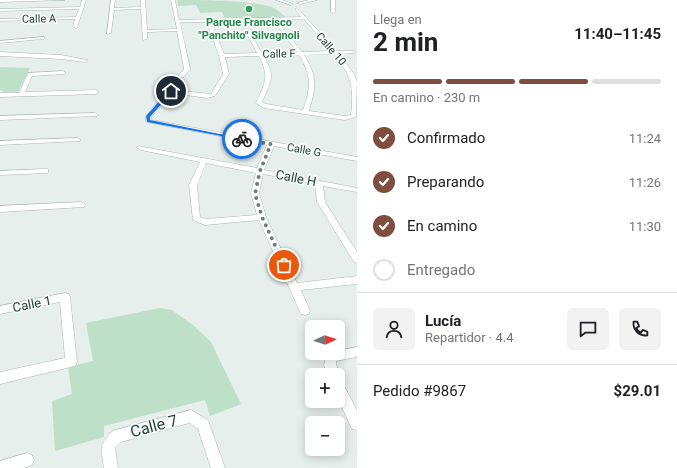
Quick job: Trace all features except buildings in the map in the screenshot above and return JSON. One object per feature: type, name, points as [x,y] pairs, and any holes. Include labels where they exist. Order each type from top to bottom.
[{"type":"street","points":[[0,1],[63,0]]},
{"type":"street","points":[[75,27],[84,0]]},
{"type":"street","points":[[102,33],[111,33],[113,0]]},
{"type":"street","points":[[143,0],[145,39]]},
{"type":"street","points":[[278,0],[291,4]]},
{"type":"street","points":[[300,3],[315,0]]},
{"type":"street","points":[[333,0],[333,12]]},
{"type":"street","points":[[174,3],[187,69],[171,91],[207,96],[213,95],[226,74],[222,56],[209,21]]},
{"type":"street","points":[[0,10],[81,8]]},
{"type":"street","points":[[112,9],[144,8]]},
{"type":"street","name":"Calle 10","points":[[297,11],[305,18],[347,67],[354,80],[356,93],[354,116],[345,118],[305,112]]},
{"type":"street","name":"Calle A","points":[[0,20],[78,18]]},
{"type":"street","points":[[178,21],[305,18]]},
{"type":"street","points":[[250,31],[249,34],[268,69],[269,78],[259,103],[264,106],[305,112],[312,90],[312,79],[308,66],[274,19]]},
{"type":"street","points":[[144,31],[179,30]]},
{"type":"street","points":[[0,42],[42,38]]},
{"type":"street","name":"Calle F","points":[[222,56],[353,52]]},
{"type":"street","points":[[0,54],[61,57],[85,60]]},
{"type":"street","points":[[21,94],[30,74],[63,73]]},
{"type":"street","name":"Calle G","points":[[171,91],[148,117],[148,121],[357,159]]},
{"type":"street","points":[[0,95],[96,92]]},
{"type":"street","points":[[0,118],[95,115]]},
{"type":"street","points":[[0,143],[78,140]]},
{"type":"street","points":[[271,144],[260,171],[255,194],[262,217],[305,311]]},
{"type":"street","name":"Calle H","points":[[141,148],[357,190]]},
{"type":"street","points":[[204,160],[194,185],[196,218],[205,222],[262,217]]},
{"type":"street","points":[[0,173],[45,172]]},
{"type":"street","points":[[319,183],[321,202],[357,260]]},
{"type":"street","points":[[0,209],[81,205]]},
{"type":"street","points":[[294,287],[357,280]]},
{"type":"street","name":"Calle 1","points":[[0,310],[65,297],[71,362],[0,378]]},
{"type":"street","points":[[331,368],[331,357],[357,352]]},
{"type":"street","points":[[345,400],[357,424]]},
{"type":"street","name":"Calle 7","points":[[111,466],[108,446],[117,436],[191,416],[203,425],[218,468]]},
{"type":"street","points":[[3,467],[27,460]]},
{"type":"green space","points":[[177,0],[252,3],[272,7],[286,18],[225,19],[222,12],[200,13],[196,5],[178,6]]},
{"type":"green space","points":[[0,67],[30,68],[18,92],[5,92],[0,90]]},
{"type":"green space","points":[[160,308],[172,310],[194,326],[211,342],[241,404],[210,416],[205,400],[104,426],[104,437],[55,451],[52,401],[72,394],[68,367],[93,361],[86,323]]},
{"type":"way so far","points":[[242,139],[271,144],[260,171],[255,194],[262,217],[284,265]]},
{"type":"place","name":"Parque Francisco \"Panchito\" Silvagnoli","points":[[249,9]]},
{"type":"route","points":[[171,91],[148,117],[148,121],[242,139]]}]
